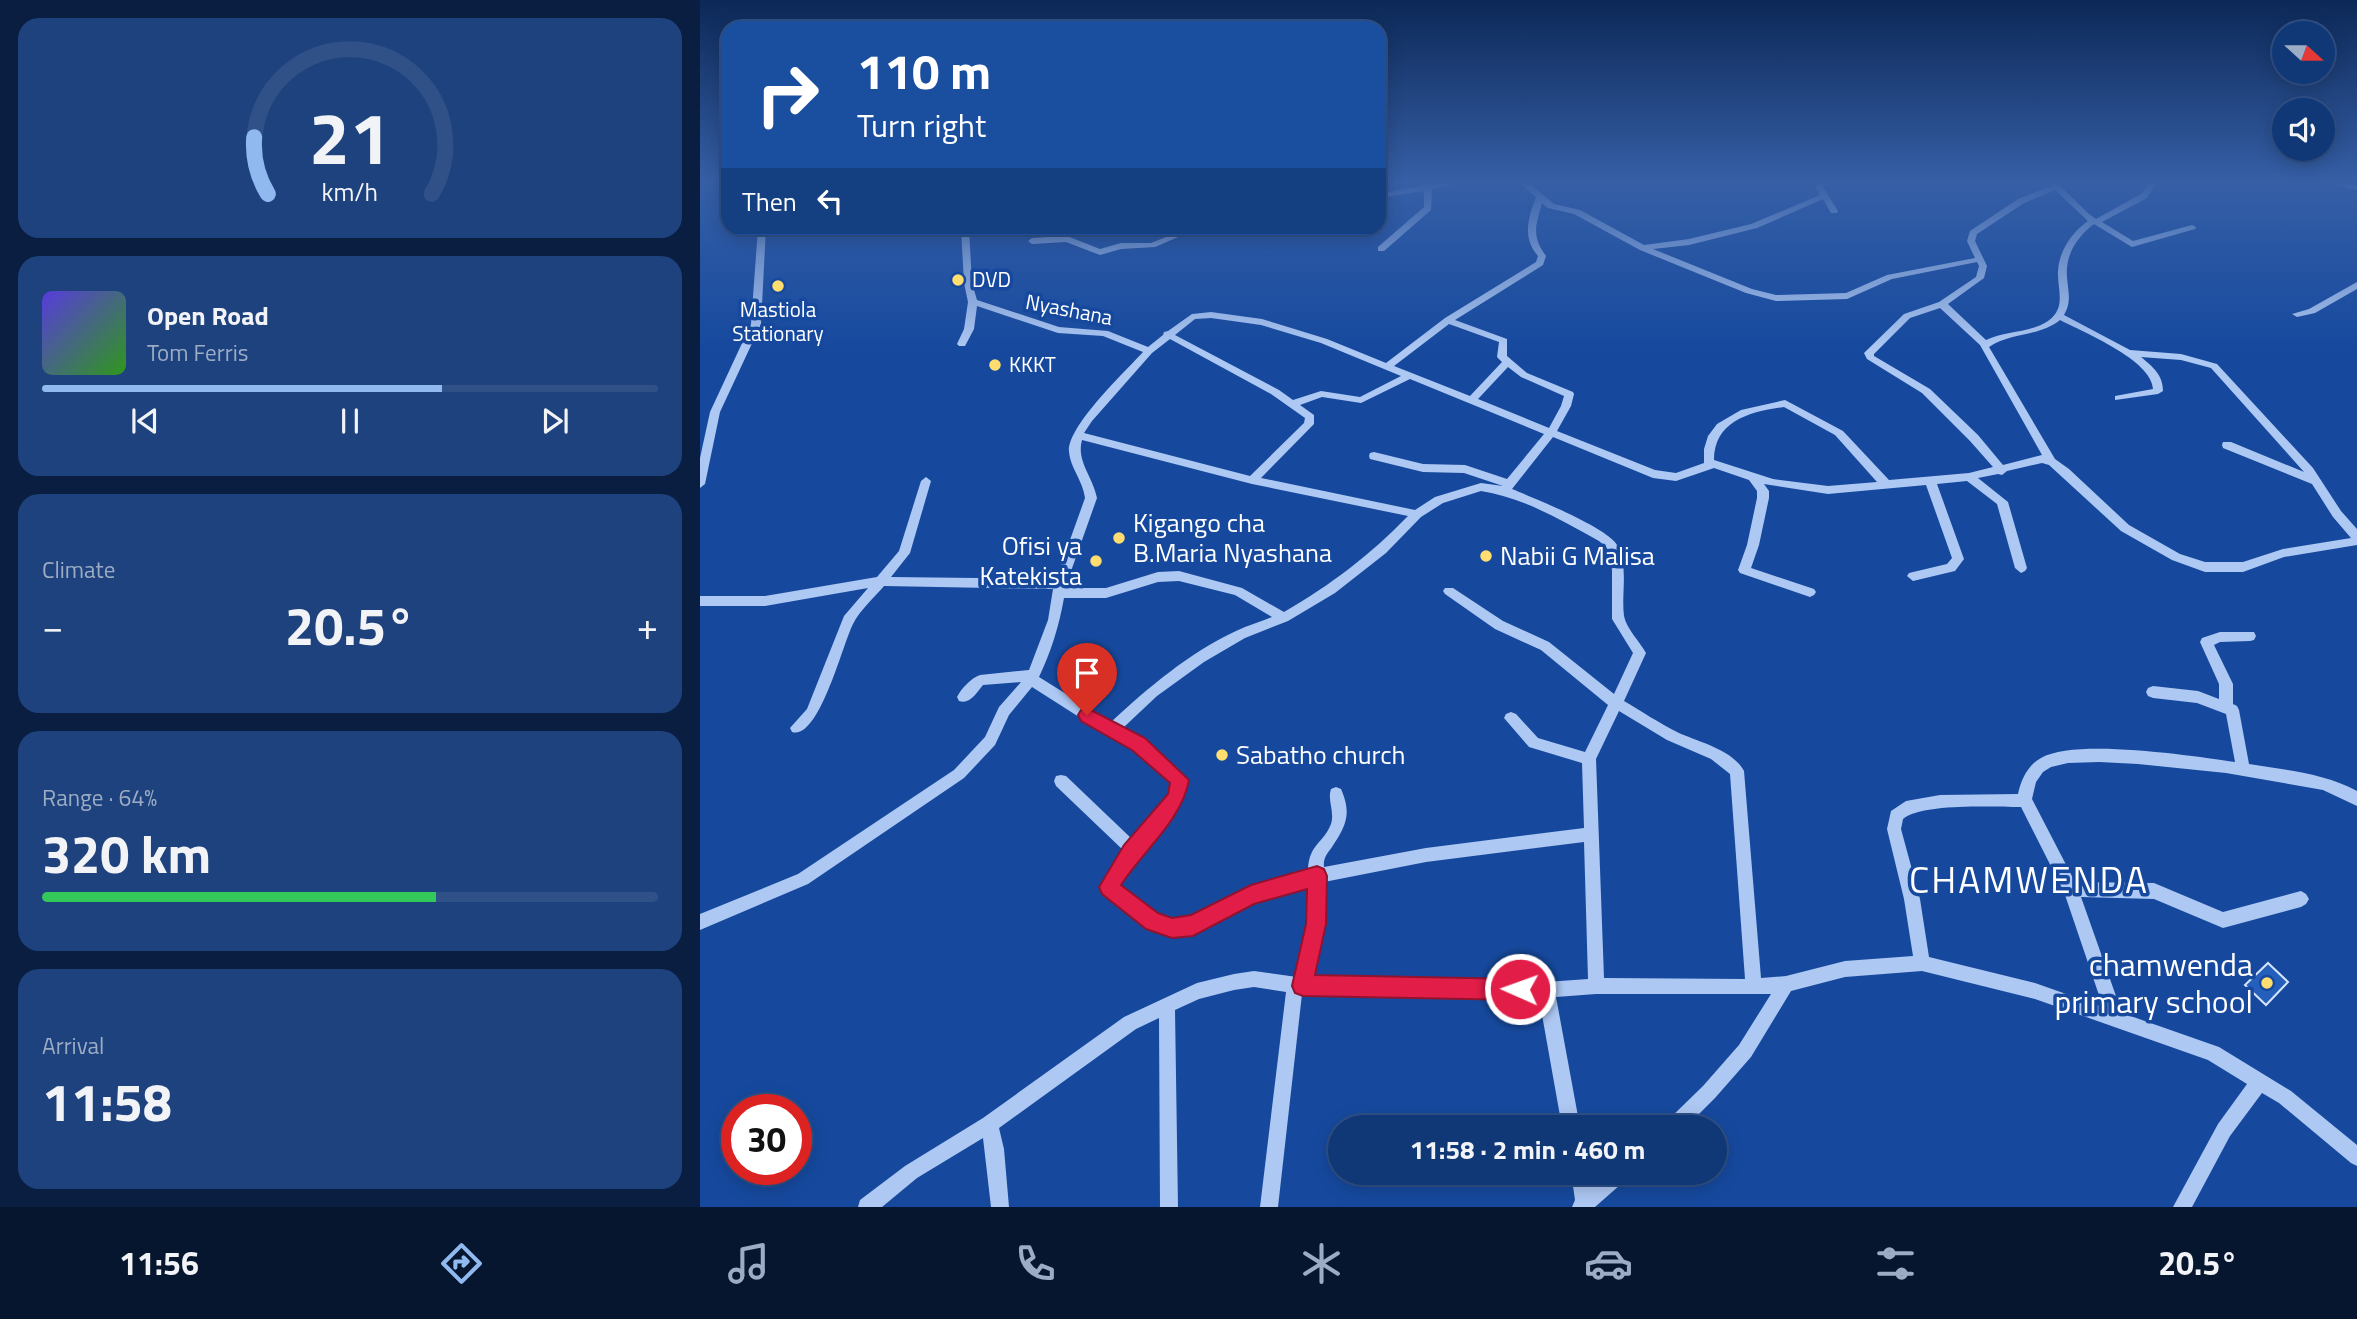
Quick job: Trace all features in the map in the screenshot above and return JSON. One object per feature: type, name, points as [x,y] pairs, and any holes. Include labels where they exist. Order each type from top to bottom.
[{"type":"street","points":[[700,484],[715,412],[756,324],[761,236]]},
{"type":"street","points":[[962,344],[971,322],[973,302],[968,283],[965,236]]},
{"type":"street","points":[[1031,240],[1059,238],[1100,252],[1121,246],[1152,245],[1174,236]]},
{"type":"street","points":[[1381,249],[1396,236]]},
{"type":"street","points":[[1389,365],[1448,320],[1541,263],[1542,256],[1533,249],[1531,236]]},
{"type":"street","points":[[1622,236],[1643,248],[1749,291],[1776,298],[1847,296],[1889,276],[1981,259]]},
{"type":"street","points":[[1643,248],[1712,236]]},
{"type":"street","points":[[1972,236],[1971,241],[1981,259],[1983,271],[1980,278],[1942,304],[1907,316],[1869,355],[1926,391],[1975,438],[2002,471]]},
{"type":"street","points":[[1984,344],[2027,334],[2060,316],[2066,302],[2063,265],[2076,236]]},
{"type":"street","points":[[2121,236],[2135,244],[2161,236]]},
{"type":"street","points":[[2297,314],[2312,311],[2357,285]]},
{"type":"street","name":"Nyashana","points":[[973,302],[1058,330],[1105,333],[1149,351]]},
{"type":"street","points":[[1942,304],[1984,344],[2035,440],[2050,460],[2125,528],[2176,556],[2206,567],[2243,567],[2283,553],[2357,539],[2317,482],[2214,366],[2181,357],[2126,353]]},
{"type":"street","points":[[700,922],[794,884],[865,840],[959,774],[981,754],[1004,711],[1032,677],[1054,620],[1059,588],[1091,498],[1089,485],[1076,460],[1078,435],[1088,419],[1149,351],[1167,334],[1196,316],[1237,317],[1287,328],[1389,365],[1653,474],[1684,475],[1709,463],[1754,478],[1810,489],[1969,477],[2002,471],[2042,458],[2050,460]]},
{"type":"street","points":[[2060,316],[2156,373],[2160,387],[2150,395],[2119,398]]},
{"type":"street","points":[[1448,320],[1504,341],[1502,357],[1506,363],[1524,375],[1569,394],[1566,406],[1550,432],[1507,488]]},
{"type":"street","points":[[1167,334],[1293,404],[1312,421],[1252,480]]},
{"type":"street","points":[[1471,401],[1506,363]]},
{"type":"street","points":[[1293,404],[1327,394],[1361,400],[1411,375]]},
{"type":"street","points":[[1709,463],[1707,451],[1710,439],[1724,422],[1785,403],[1839,433],[1886,484]]},
{"type":"street","points":[[1078,435],[1252,480],[1417,514]]},
{"type":"street","points":[[2227,445],[2317,482]]},
{"type":"street","points":[[1374,456],[1423,468],[1465,468],[1576,522],[1603,538],[1616,554],[1618,619],[1640,653],[1589,759],[1596,986]]},
{"type":"street","points":[[1969,477],[2002,502],[2021,568]]},
{"type":"street","points":[[1754,478],[1763,498],[1753,545],[1744,570],[1810,592]]},
{"type":"street","points":[[1913,576],[1951,568],[1958,559],[1930,480]]},
{"type":"street","points":[[797,728],[812,712],[848,620],[904,553],[926,481]]},
{"type":"street","points":[[1114,728],[1152,692],[1199,658],[1241,635],[1284,618],[1354,573],[1417,514],[1463,490],[1481,487],[1507,488]]},
{"type":"street","points":[[700,601],[765,601],[880,581],[1059,588],[1106,593],[1158,577],[1179,576],[1238,591],[1284,618]]},
{"type":"street","points":[[1449,592],[1499,625],[1545,646],[1616,703],[1672,736],[1716,755],[1737,771],[1754,987]]},
{"type":"street","points":[[2227,705],[2226,684],[2206,642],[2220,637],[2250,636]]},
{"type":"street","points":[[964,697],[980,680],[991,677],[1032,677],[1106,727],[1114,728],[1138,744],[1180,780],[1177,797],[1110,882],[1110,890],[1153,922],[1172,928],[1193,925],[1262,891],[1317,876],[1400,858],[1590,834]]},
{"type":"street","points":[[2153,692],[2198,697],[2227,705],[2236,722],[2242,770]]},
{"type":"street","points":[[1511,718],[1534,743],[1589,759]]},
{"type":"street","points":[[2116,1020],[2071,889],[2025,800],[2025,792],[2034,772],[2048,760],[2067,755],[2154,759],[2323,784],[2357,799]]},
{"type":"street","points":[[1061,781],[1129,845],[1131,852]]},
{"type":"street","points":[[1269,1207],[1299,985],[1316,924],[1316,858],[1333,834],[1340,817],[1336,794]]},
{"type":"street","points":[[1922,963],[1912,899],[1894,829],[1896,816],[1906,808],[1940,802],[2025,800]]},
{"type":"street","points":[[2071,889],[2154,891],[2223,920],[2301,899]]},
{"type":"street","points":[[867,1207],[911,1172],[989,1124],[1130,1023],[1197,991],[1254,979],[1299,985],[1415,985],[1546,990],[1596,986],[1754,987],[1784,986],[1845,969],[1922,963],[2035,991],[2213,1054],[2260,1081],[2357,1157]]},
{"type":"street","points":[[1685,1115],[1745,1051],[1784,986]]},
{"type":"street","points":[[1546,990],[1570,1115]]},
{"type":"street","points":[[1167,1004],[1169,1207]]},
{"type":"street","points":[[2182,1207],[2224,1130],[2260,1081]]},
{"type":"street","points":[[989,1124],[995,1149],[1000,1207]]},
{"type":"street","points":[[1581,1185],[1583,1205]]},
{"type":"street","points":[[1583,1205],[1607,1185]]},
{"type":"building","name":"chamwenda primary school","points":[[2268,963],[2288,982],[2266,1005],[2245,985]]},
{"type":"place","name":"DVD","points":[[958,280]]},
{"type":"place","name":"Mastiola Stationary","points":[[778,286]]},
{"type":"place","name":"KKKT","points":[[995,365]]},
{"type":"place","name":"Kigango cha B.Maria Nyashana","points":[[1119,538]]},
{"type":"place","name":"Nabii G Malisa","points":[[1486,556]]},
{"type":"place","name":"Ofisi ya Katekista","points":[[1096,561]]},
{"type":"place","name":"Sabatho church","points":[[1222,755]]},
{"type":"place","name":"chamwenda primary school","points":[[2267,983]]},
{"type":"district","name":"CHAMWENDA","points":[[2029,880]]},
{"type":"route","points":[[1087,715],[1138,744],[1180,780],[1181,788],[1177,797],[1131,852],[1109,887],[1124,902],[1153,922],[1172,928],[1193,925],[1251,895],[1317,876],[1316,924],[1303,986],[1415,985],[1520,989]]}]
